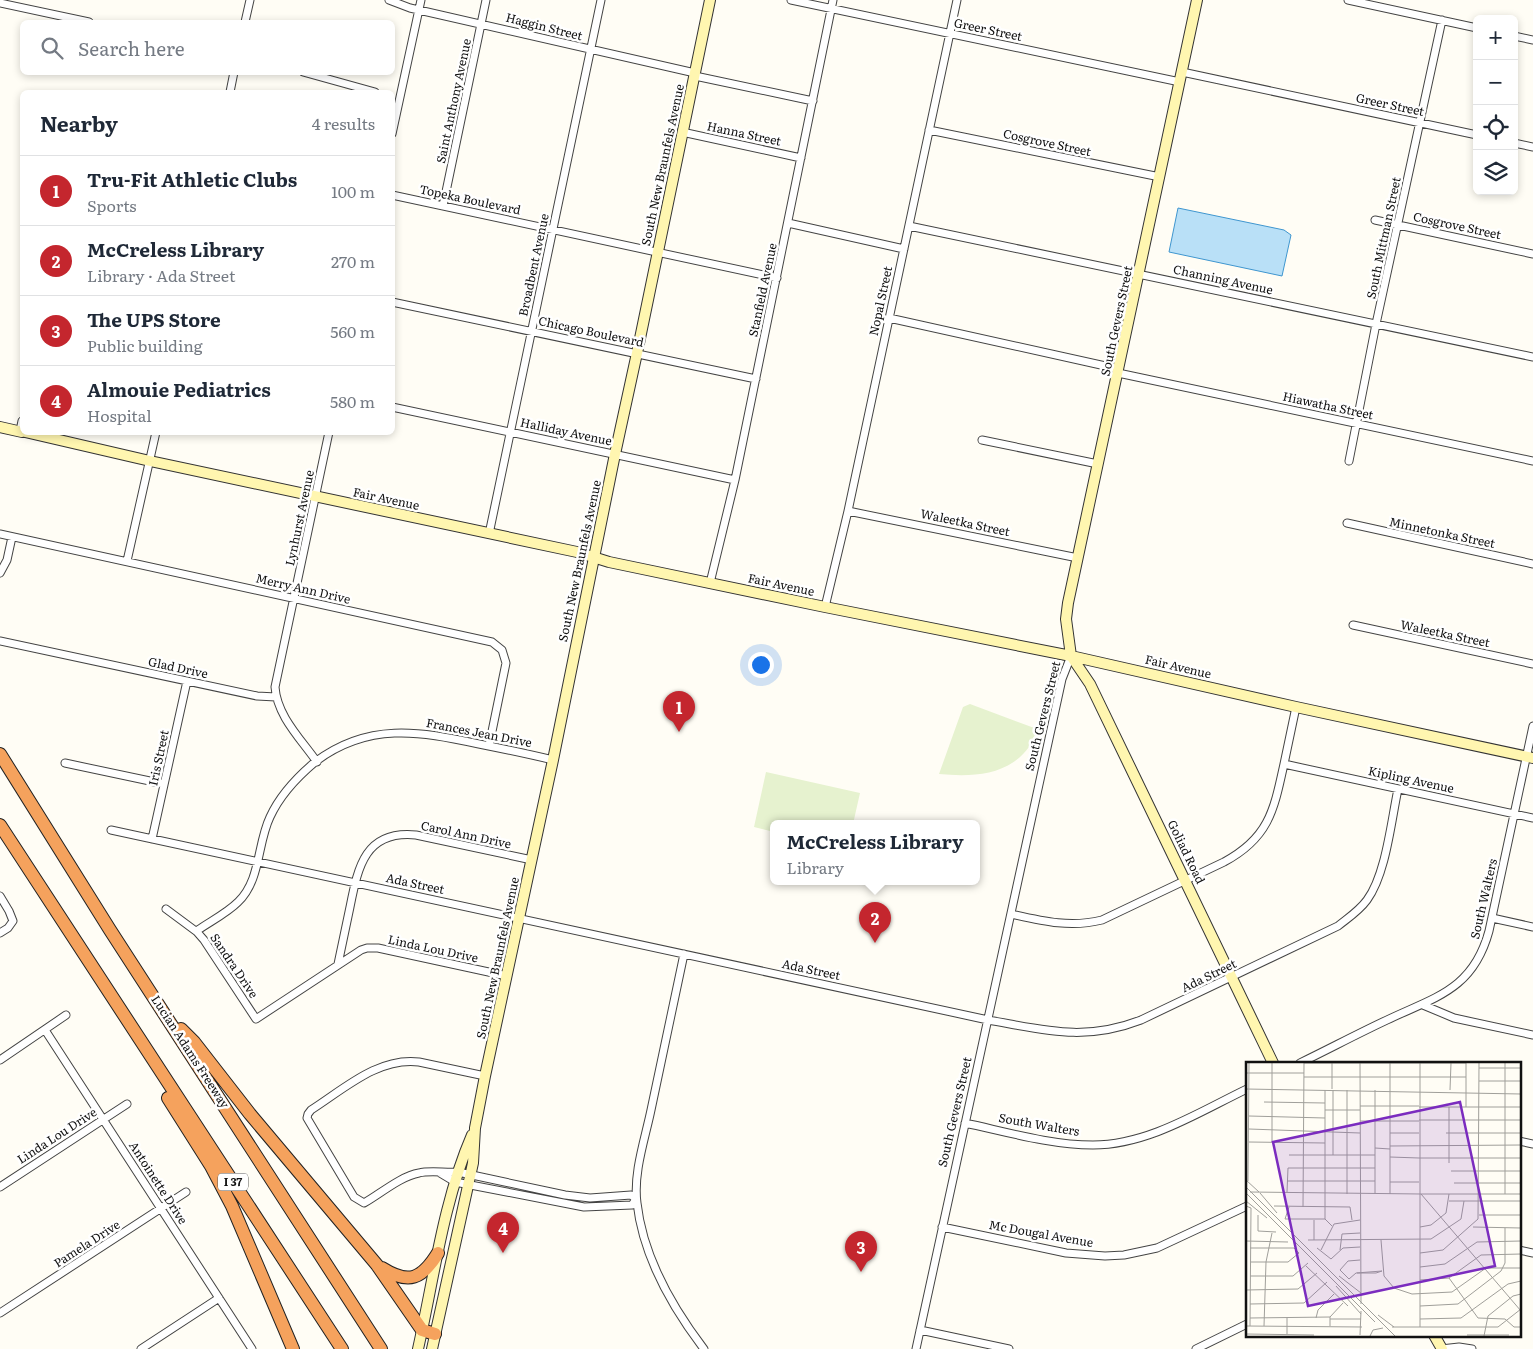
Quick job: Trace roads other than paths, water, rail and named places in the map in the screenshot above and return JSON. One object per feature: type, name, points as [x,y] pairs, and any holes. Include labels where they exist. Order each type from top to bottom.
[{"type":"highway","name":"Lucian Adams Freeway","points":[[0,754],[382,1349]]},
{"type":"highway","name":"I 37","points":[[0,825],[342,1349]]},
{"type":"highway","points":[[164,1012],[194,1042],[250,1114],[377,1265],[422,1330],[435,1334]]},
{"type":"highway","points":[[124,1016],[151,1071],[211,1166],[232,1206],[293,1349]]},
{"type":"highway","points":[[377,1265],[395,1276],[405,1278],[422,1274],[430,1267],[438,1253]]},
{"type":"main road","name":"South New Braunfels Avenue","points":[[432,1349],[473,1163],[475,1128],[485,1076],[520,918],[710,0]]},
{"type":"main road","name":"South Gevers Street","points":[[1071,656],[1066,619],[1197,0]]},
{"type":"main road","name":"Fair Avenue","points":[[0,426],[20,429]]},
{"type":"main road","name":"Fair Avenue","points":[[47,435],[150,461],[577,552],[594,558],[825,607],[1071,656],[1530,757]]},
{"type":"main road","name":"Goliad Road","points":[[1071,656],[1090,684],[1273,1062]]},
{"type":"main road","name":"South New Braunfels Avenue","points":[[418,1349],[460,1161],[475,1128]]},
{"type":"main road","points":[[1435,1336],[1442,1349]]},
{"type":"street","points":[[245,20],[250,0]]},
{"type":"street","name":"Haggin Street","points":[[389,0],[419,10],[813,101]]},
{"type":"street","points":[[395,121],[421,0]]},
{"type":"street","name":"Saint Anthony Avenue","points":[[444,206],[486,0]]},
{"type":"street","name":"Broadbent Avenue","points":[[489,534],[601,0]]},
{"type":"street","name":"Greer Street","points":[[791,0],[950,34],[1473,134]]},
{"type":"street","name":"Stanfield Avenue","points":[[710,583],[735,480],[833,0]]},
{"type":"street","name":"Nopal Street","points":[[825,607],[848,511],[957,0]]},
{"type":"street","points":[[1348,0],[1473,27]]},
{"type":"street","points":[[0,3],[80,20]]},
{"type":"street","name":"South Mittman Street","points":[[1349,461],[1376,324],[1442,20]]},
{"type":"street","points":[[1518,37],[1533,40]]},
{"type":"street","points":[[230,90],[233,75]]},
{"type":"street","points":[[314,75],[368,90]]},
{"type":"street","points":[[395,98],[400,99]]},
{"type":"street","name":"Cosgrove Street","points":[[929,130],[1160,177]]},
{"type":"street","name":"Hanna Street","points":[[682,132],[801,158]]},
{"type":"street","points":[[1518,144],[1533,147]]},
{"type":"street","name":"Topeka Boulevard","points":[[395,197],[777,278]]},
{"type":"street","name":"Cosgrove Street","points":[[1376,220],[1533,254]]},
{"type":"street","points":[[788,223],[904,249]]},
{"type":"street","name":"Channing Avenue","points":[[909,226],[1533,357]]},
{"type":"street","name":"Chicago Boulevard","points":[[395,303],[756,379]]},
{"type":"street","name":"Hiawatha Street","points":[[889,318],[1119,371],[1533,461]]},
{"type":"street","name":"Halliday Avenue","points":[[395,408],[735,480]]},
{"type":"street","points":[[127,561],[155,435]]},
{"type":"street","name":"Lynhurst Avenue","points":[[276,697],[275,681],[328,435]]},
{"type":"street","points":[[982,440],[1098,464]]},
{"type":"street","name":"Waleetka Street","points":[[848,511],[1078,558]]},
{"type":"street","name":"Minnetonka Street","points":[[1347,524],[1533,564]]},
{"type":"street","name":"Merry Ann Drive","points":[[0,534],[492,642],[498,646],[506,657],[506,663],[489,746]]},
{"type":"street","points":[[0,573],[7,560],[12,537]]},
{"type":"street","name":"Waleetka Street","points":[[1353,625],[1533,664]]},
{"type":"street","name":"Glad Drive","points":[[0,641],[257,696],[276,697]]},
{"type":"street","name":"South Gevers Street","points":[[916,1349],[1062,679],[1071,656]]},
{"type":"street","name":"Iris Street","points":[[152,839],[187,681]]},
{"type":"street","points":[[276,697],[284,716],[316,762]]},
{"type":"street","points":[[1011,914],[1056,924],[1092,923],[1111,916],[1233,858],[1256,838],[1272,812],[1296,707]]},
{"type":"street","name":"South Walters","points":[[1302,1062],[1388,1020],[1424,1005],[1451,990],[1472,968],[1486,942],[1514,814],[1530,757],[1533,726]]},
{"type":"street","name":"Frances Jean Drive","points":[[197,932],[234,906],[242,898],[251,883],[263,833],[277,803],[286,790],[316,762],[339,748],[355,741],[388,733],[421,732],[553,760]]},
{"type":"street","points":[[66,763],[164,784]]},
{"type":"street","name":"Kipling Avenue","points":[[1284,764],[1533,818]]},
{"type":"street","name":"Ada Street","points":[[111,830],[988,1020],[1065,1033],[1095,1033],[1141,1020],[1338,926],[1361,907],[1372,892],[1379,876],[1398,789]]},
{"type":"street","name":"Carol Ann Drive","points":[[338,964],[359,868],[367,854],[384,840],[399,835],[416,835],[532,860]]},
{"type":"street","points":[[0,896],[13,921],[8,928],[0,933]]},
{"type":"street","name":"Sandra Drive","points":[[166,909],[197,932],[256,1019]]},
{"type":"street","points":[[1492,918],[1533,926]]},
{"type":"street","name":"Linda Lou Drive","points":[[256,1019],[338,964],[367,948],[378,948],[507,976]]},
{"type":"street","points":[[684,954],[641,1157],[636,1199],[645,1241],[655,1269],[678,1312],[704,1349]]},
{"type":"street","points":[[1424,1005],[1454,1018],[1533,1035]]},
{"type":"street","points":[[0,1060],[66,1015]]},
{"type":"street","name":"Antoinette Drive","points":[[45,1030],[252,1349]]},
{"type":"street","points":[[485,1076],[410,1061],[390,1063],[372,1071],[311,1110],[308,1114],[308,1119],[354,1197],[364,1203],[408,1176],[427,1171],[469,1180],[565,1195],[590,1198],[631,1195],[636,1199]]},
{"type":"street","name":"South Walters","points":[[965,1123],[1059,1142],[1095,1145],[1114,1144],[1149,1135],[1246,1089]]},
{"type":"street","name":"Linda Lou Drive","points":[[0,1187],[127,1104]]},
{"type":"street","points":[[1520,1141],[1533,1144]]},
{"type":"street","name":"Pamela Drive","points":[[0,1313],[186,1192]]},
{"type":"street","name":"Mc Dougal Avenue","points":[[942,1227],[1066,1253],[1086,1256],[1114,1256],[1157,1248],[1246,1206]]},
{"type":"street","points":[[1520,1250],[1533,1253]]},
{"type":"street","points":[[141,1349],[219,1298]]},
{"type":"street","points":[[1196,1349],[1246,1324]]},
{"type":"street","points":[[920,1330],[1009,1349]]},
{"type":"street","points":[[1442,1349],[1459,1347],[1472,1349]]},
{"type":"water","points":[[1178,208],[1284,230],[1291,235],[1282,276],[1169,252]]},
{"type":"place","name":"Tru-Fit Athletic Clubs","points":[[679,732]]},
{"type":"place","name":"McCreless Library","points":[[875,943]]},
{"type":"place","name":"Almouie Pediatrics","points":[[503,1253]]},
{"type":"place","name":"The UPS Store","points":[[861,1272]]}]
